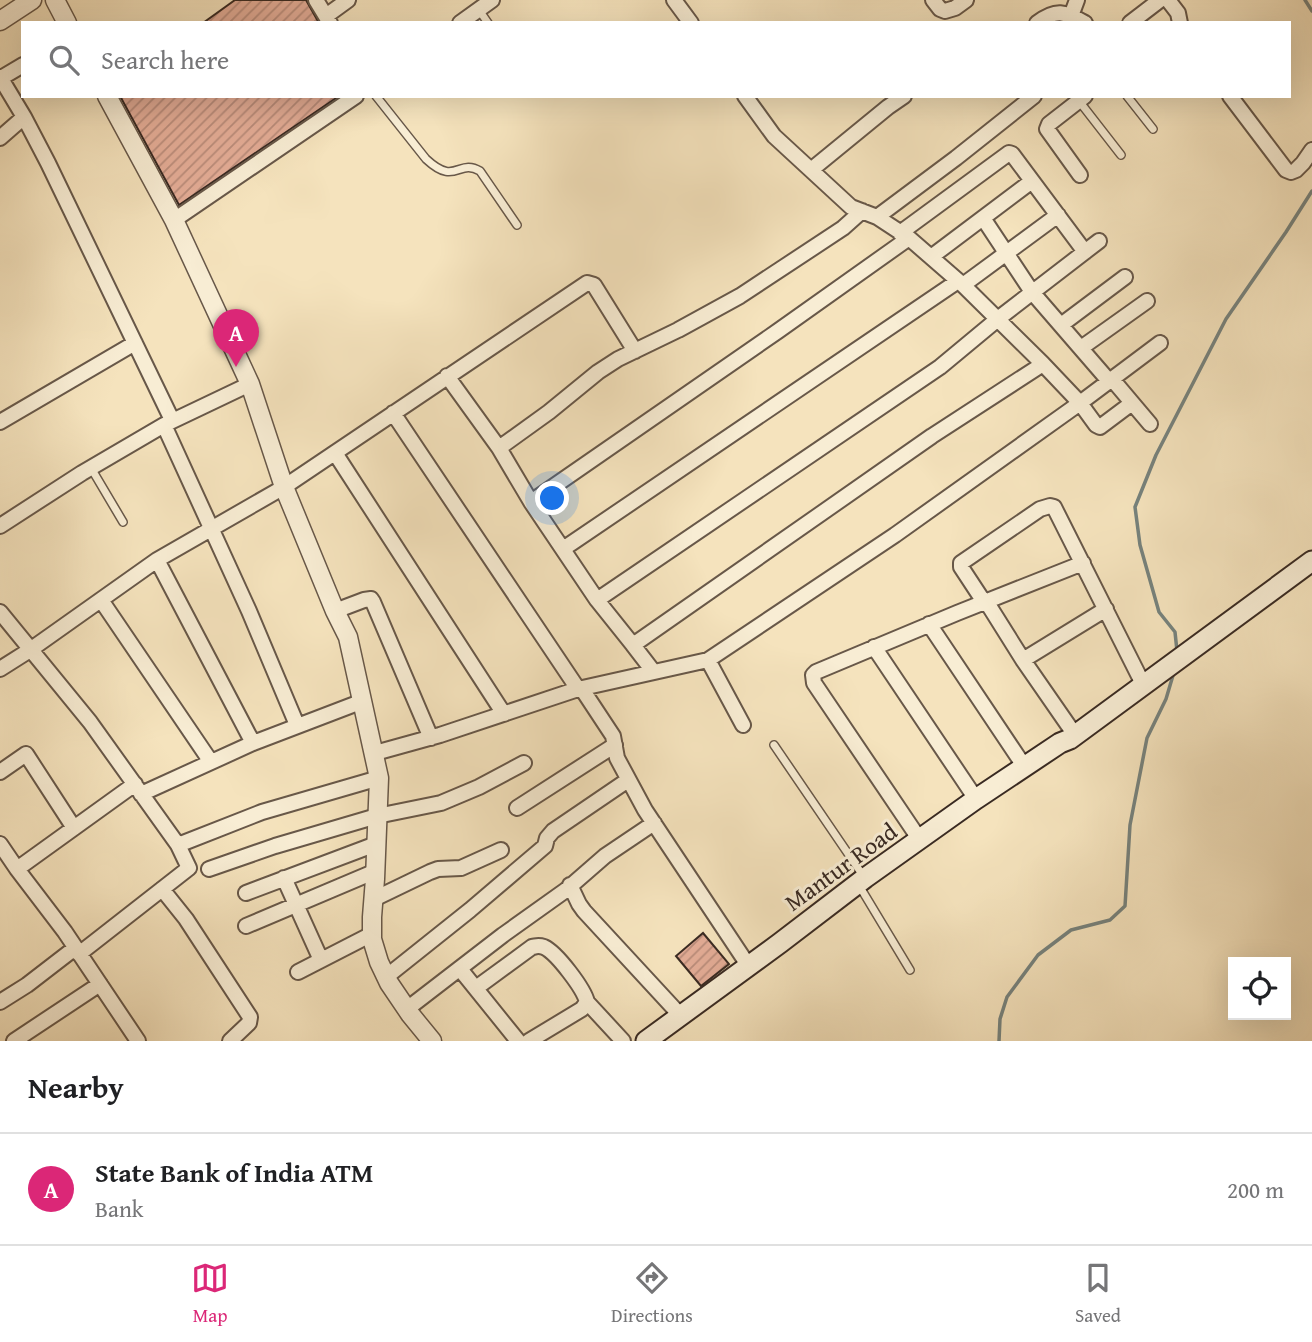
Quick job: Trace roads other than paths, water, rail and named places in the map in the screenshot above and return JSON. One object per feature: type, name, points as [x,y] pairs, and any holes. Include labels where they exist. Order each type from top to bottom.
[{"type":"main road","name":"Mantur Road","points":[[661,1041],[920,840],[1024,766],[1073,737],[1312,561]]},
{"type":"main road","name":"Mantur Road","points":[[646,1041],[748,965],[1065,748],[1073,737]]},
{"type":"street","points":[[0,21],[32,0]]},
{"type":"street","points":[[55,0],[66,21]]},
{"type":"street","points":[[316,0],[328,20],[348,0]]},
{"type":"street","points":[[463,21],[492,0]]},
{"type":"street","points":[[674,0],[690,21]]},
{"type":"street","points":[[933,0],[944,11],[955,8],[966,0]]},
{"type":"street","points":[[1040,21],[1054,13],[1066,13],[1078,19],[1077,0]]},
{"type":"street","points":[[1133,21],[1160,0]]},
{"type":"street","points":[[1168,0],[1178,13],[1180,21]]},
{"type":"street","points":[[21,66],[0,78],[24,117],[135,343],[297,725]]},
{"type":"street","points":[[108,98],[174,220],[250,384],[284,487],[348,636],[379,778],[372,934],[386,977],[432,1041]]},
{"type":"street","points":[[174,220],[353,98]]},
{"type":"street","points":[[746,98],[774,136],[850,208],[877,217],[905,235],[999,318],[1080,403],[1096,425],[1100,427],[1132,403]]},
{"type":"street","points":[[811,170],[901,98]]},
{"type":"street","points":[[877,217],[1031,98]]},
{"type":"street","points":[[1080,175],[1047,129],[1049,124],[1082,98]]},
{"type":"street","points":[[1232,98],[1286,170],[1296,170],[1312,150]]},
{"type":"street","points":[[0,138],[24,117]]},
{"type":"street","points":[[531,502],[767,339],[1007,154],[1013,154],[1085,252]]},
{"type":"street","points":[[931,257],[1032,181]]},
{"type":"street","points":[[499,448],[598,372],[740,296],[843,228],[862,211]]},
{"type":"street","points":[[563,549],[1007,253],[1058,215]]},
{"type":"street","points":[[983,218],[1032,292],[1150,424]]},
{"type":"street","points":[[597,600],[940,367],[1099,241]]},
{"type":"street","points":[[1061,325],[1125,277]]},
{"type":"street","points":[[0,668],[30,650],[157,559],[284,487],[587,283],[594,285],[635,351]]},
{"type":"street","points":[[1081,348],[1147,301]]},
{"type":"street","points":[[0,422],[135,343]]},
{"type":"street","points":[[375,753],[580,689],[708,660],[895,535],[1160,343]]},
{"type":"street","points":[[634,645],[932,436],[1043,364]]},
{"type":"street","points":[[447,376],[499,448],[531,502],[597,600],[653,671]]},
{"type":"street","points":[[0,526],[91,467],[168,422],[250,384]]},
{"type":"street","points":[[393,413],[613,736],[617,758],[628,780],[748,965]]},
{"type":"street","points":[[335,453],[505,714]]},
{"type":"street","points":[[1073,737],[961,564],[1040,509],[1054,507],[1106,610],[1150,679]]},
{"type":"street","points":[[157,559],[253,743]]},
{"type":"street","points":[[920,840],[813,679],[813,675],[816,671],[929,624],[1083,564]]},
{"type":"street","points":[[335,611],[364,600],[370,599],[373,602],[431,737]]},
{"type":"street","points":[[101,600],[211,762]]},
{"type":"street","points":[[1023,660],[1106,610]]},
{"type":"street","points":[[0,612],[90,722],[178,845],[189,868],[77,951],[0,1002]]},
{"type":"street","points":[[929,624],[1024,766]]},
{"type":"street","points":[[874,647],[976,799]]},
{"type":"street","points":[[708,660],[743,725]]},
{"type":"street","points":[[9,865],[138,789],[363,701]]},
{"type":"street","points":[[517,808],[615,745]]},
{"type":"street","points":[[0,772],[26,754],[74,828]]},
{"type":"street","points":[[209,869],[377,816],[441,803],[524,763]]},
{"type":"street","points":[[178,845],[262,811],[379,778]]},
{"type":"street","points":[[386,977],[545,846],[553,831],[628,780]]},
{"type":"street","points":[[407,1009],[605,856],[654,823]]},
{"type":"street","points":[[0,844],[9,865],[77,951],[138,1041]]},
{"type":"street","points":[[246,893],[376,844]]},
{"type":"street","points":[[374,899],[430,872],[461,868],[500,850]]},
{"type":"street","points":[[246,926],[376,871]]},
{"type":"street","points":[[284,878],[321,960]]},
{"type":"street","points":[[570,885],[584,911],[681,1016]]},
{"type":"street","points":[[162,890],[186,919],[250,1017],[249,1023],[230,1041]]},
{"type":"street","points":[[298,972],[372,934]]},
{"type":"street","points":[[476,988],[527,950],[537,946],[544,947],[553,953],[582,990],[587,1002],[622,1041]]},
{"type":"street","points":[[460,969],[517,1041]]},
{"type":"street","points":[[14,1041],[100,984]]},
{"type":"street","points":[[529,1041],[582,1009],[587,1002]]},
{"type":"lane","points":[[479,10],[487,21]]},
{"type":"lane","points":[[378,98],[435,168],[453,172],[474,167],[480,171],[517,225]]},
{"type":"lane","points":[[1082,98],[1121,155]]},
{"type":"lane","points":[[1129,98],[1153,129]]},
{"type":"lane","points":[[91,467],[123,522]]},
{"type":"lane","points":[[774,745],[864,885],[910,970]]},
{"type":"waterway","points":[[1305,0],[1312,11]]},
{"type":"waterway","points":[[1177,651],[1175,632],[1159,612],[1140,545],[1135,507],[1156,455],[1226,319],[1312,191]]},
{"type":"waterway","points":[[999,1041],[1000,1019],[1007,997],[1038,955],[1071,930],[1110,920],[1125,906],[1130,825],[1147,738],[1166,699],[1174,672]]},
{"type":"place","name":"State Bank of India ATM","points":[[236,367]]}]
